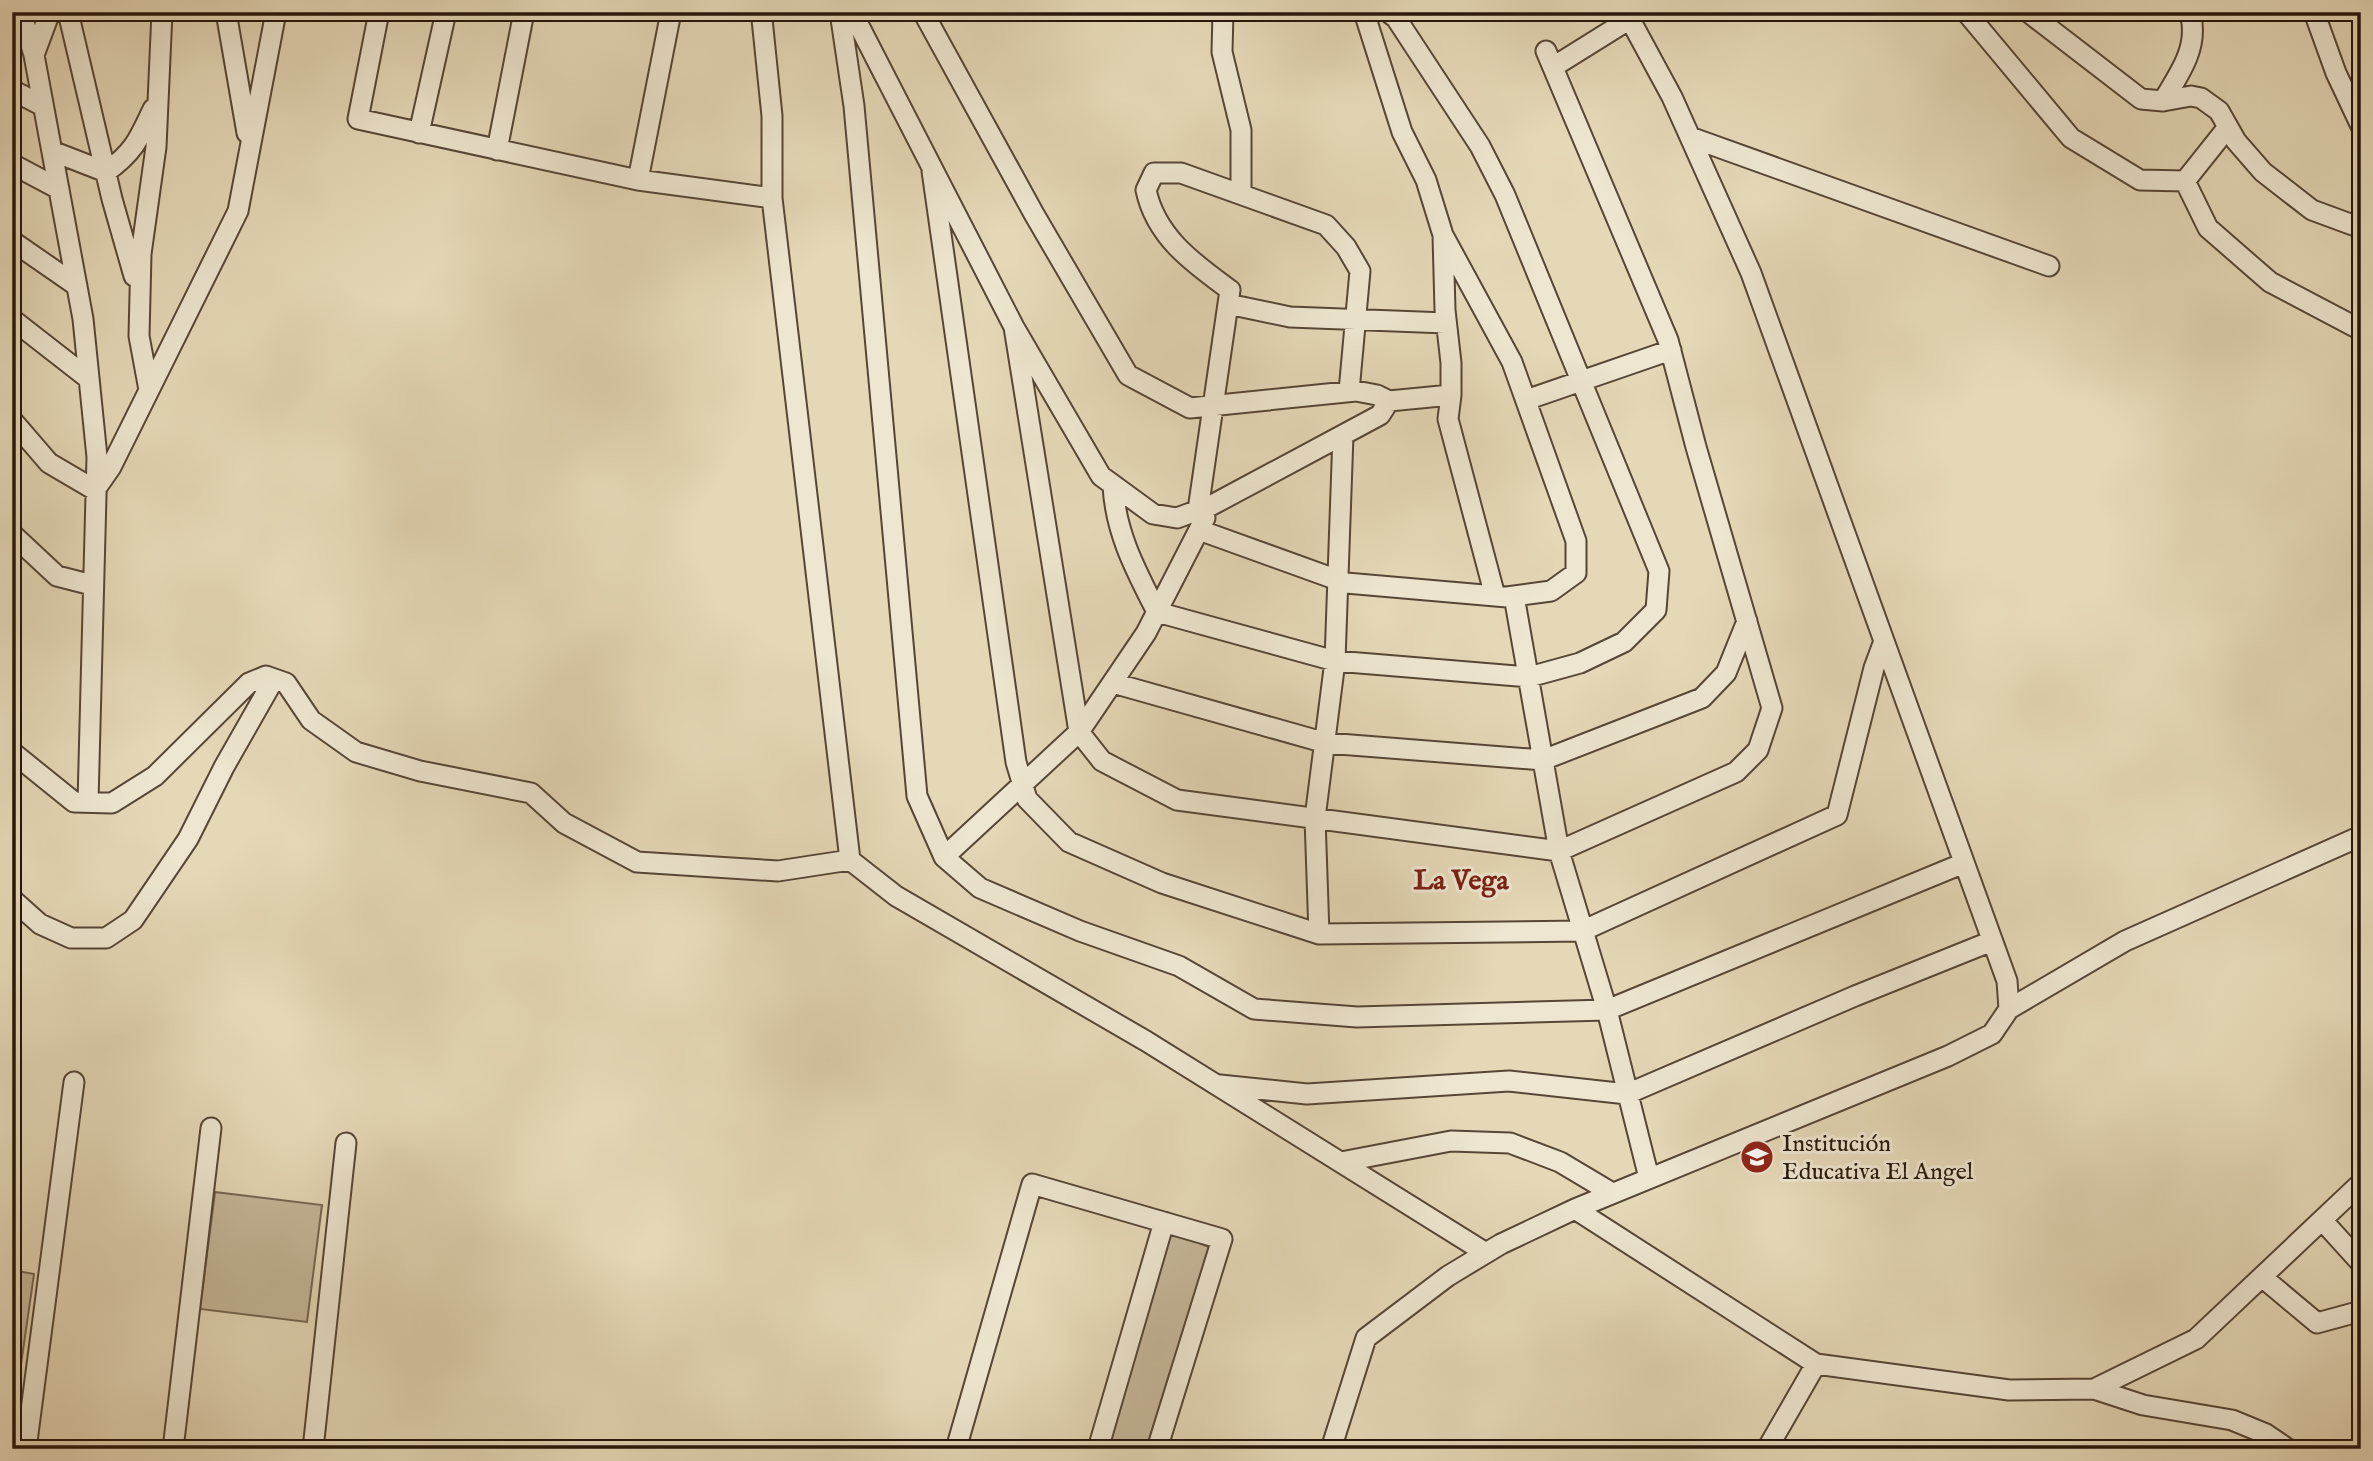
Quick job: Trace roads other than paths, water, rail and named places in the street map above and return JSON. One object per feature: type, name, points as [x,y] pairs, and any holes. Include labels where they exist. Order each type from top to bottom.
[{"type":"street","points":[[34,55],[50,12]]},
{"type":"street","points":[[68,12],[106,172],[140,298]]},
{"type":"street","points":[[149,390],[139,336],[141,254],[156,147],[162,12]]},
{"type":"street","points":[[226,12],[249,148]]},
{"type":"street","points":[[96,490],[111,467],[238,211],[276,12]]},
{"type":"street","points":[[379,12],[358,119],[638,180],[772,198]]},
{"type":"street","points":[[419,133],[446,12]]},
{"type":"street","points":[[497,150],[524,12]]},
{"type":"street","points":[[638,180],[671,12]]},
{"type":"street","points":[[764,12],[762,19],[772,116],[772,198],[850,860],[896,896],[1146,1041],[1486,1253]]},
{"type":"street","points":[[839,12],[854,106],[918,796],[944,857],[980,888],[1080,931],[1178,966],[1254,1009],[1357,1017],[1607,1010],[1964,863]]},
{"type":"street","points":[[852,12],[1014,327],[1101,475],[1153,514],[1177,518],[1205,507],[1380,415],[1389,401]]},
{"type":"street","points":[[923,12],[1034,214],[1128,375],[1190,408],[1349,391],[1377,395],[1389,401],[1451,396]]},
{"type":"street","points":[[1223,12],[1222,52],[1241,130],[1241,193]]},
{"type":"street","points":[[1199,530],[1346,583],[1504,596],[1551,591],[1576,573],[1576,541],[1512,362],[1443,235],[1426,180],[1402,132],[1364,12]]},
{"type":"street","points":[[1113,485],[1114,508],[1128,555],[1157,612],[1335,661],[1529,677],[1580,663],[1625,642],[1656,610],[1659,571],[1505,195],[1480,146],[1396,18],[1388,12]]},
{"type":"street","points":[[1966,12],[2071,138],[2140,180],[2185,181]]},
{"type":"street","points":[[2028,12],[2141,99],[2163,101],[2190,96],[2201,98],[2219,111],[2236,141],[2263,172],[2312,210],[2361,228]]},
{"type":"street","points":[[2163,101],[2182,69],[2194,41],[2191,17],[2186,12]]},
{"type":"street","points":[[2315,12],[2336,74],[2361,126]]},
{"type":"street","points":[[1014,327],[1079,732],[1102,761],[1177,800],[1559,850],[1736,772],[1758,750],[1772,708],[1696,447],[1671,350],[1549,59],[1628,16],[1672,97],[1751,272],[2007,981],[2010,1009]]},
{"type":"street","points":[[19,20],[34,55],[83,319],[97,457],[88,802]]},
{"type":"street","points":[[12,90],[43,106]]},
{"type":"street","points":[[106,172],[135,147],[158,98]]},
{"type":"street","points":[[2185,181],[2228,127]]},
{"type":"street","points":[[1690,136],[2049,265]]},
{"type":"street","points":[[52,151],[106,172]]},
{"type":"street","points":[[12,164],[59,189]]},
{"type":"street","points":[[932,171],[1014,749],[1027,799],[1069,842],[1162,883],[1319,934],[1582,931],[1836,815],[1874,668],[1884,641]]},
{"type":"street","points":[[944,857],[1079,732],[1146,633],[1199,530],[1205,507],[1214,406],[1230,290],[1203,271],[1157,225],[1146,190],[1154,173],[1181,173],[1326,225],[1346,247],[1360,271],[1349,391]]},
{"type":"street","points":[[2185,181],[2208,228],[2270,282],[2361,330]]},
{"type":"street","points":[[1443,235],[1451,396],[1448,419],[1529,677],[1559,850],[1607,1010],[1649,1178]]},
{"type":"street","points":[[12,241],[77,286]]},
{"type":"street","points":[[1228,304],[1290,317],[1446,323]]},
{"type":"street","points":[[12,319],[89,379]]},
{"type":"street","points":[[1526,400],[1671,350]]},
{"type":"street","points":[[12,420],[49,463],[96,490]]},
{"type":"street","points":[[1319,934],[1315,818],[1335,661],[1343,435]]},
{"type":"street","points":[[12,534],[57,576],[92,585]]},
{"type":"street","points":[[1113,682],[1326,743],[1543,760],[1702,698],[1726,673],[1747,621]]},
{"type":"street","points":[[12,752],[74,802],[112,803],[155,776],[249,683],[266,676],[286,683],[311,720],[356,752],[420,771],[531,793],[564,823],[637,862],[778,871],[850,860]]},
{"type":"street","points":[[12,899],[40,924],[71,938],[106,938],[133,920],[188,839],[224,766],[274,679]]},
{"type":"street","points":[[1331,1449],[1366,1338],[1448,1276],[1486,1253],[1612,1193],[1948,1056],[1992,1034],[2010,1009],[2125,941],[2361,836]]},
{"type":"street","points":[[1215,1084],[1307,1094],[1509,1081],[1627,1094],[1855,996],[1992,941]]},
{"type":"street","points":[[26,1449],[74,1082]]},
{"type":"street","points":[[173,1449],[211,1128]]},
{"type":"street","points":[[1341,1163],[1451,1141],[1510,1143],[1560,1162],[1612,1193]]},
{"type":"street","points":[[313,1449],[346,1143]]},
{"type":"street","points":[[2095,1389],[2196,1339],[2361,1183]]},
{"type":"street","points":[[956,1449],[1032,1184],[1222,1239],[1157,1449]]},
{"type":"street","points":[[1575,1209],[1816,1364],[2009,1390],[2095,1389],[2143,1405],[2232,1420],[2266,1434],[2288,1449]]},
{"type":"street","points":[[2322,1220],[2361,1264]]},
{"type":"street","points":[[1098,1449],[1164,1223]]},
{"type":"street","points":[[2262,1277],[2317,1324],[2361,1311]]},
{"type":"street","points":[[1767,1449],[1816,1364]]},
{"type":"place","name":"Institución Educativa El Angel","points":[[1757,1157]]},
{"type":"district","name":"La Vega","points":[[1461,879]]}]
